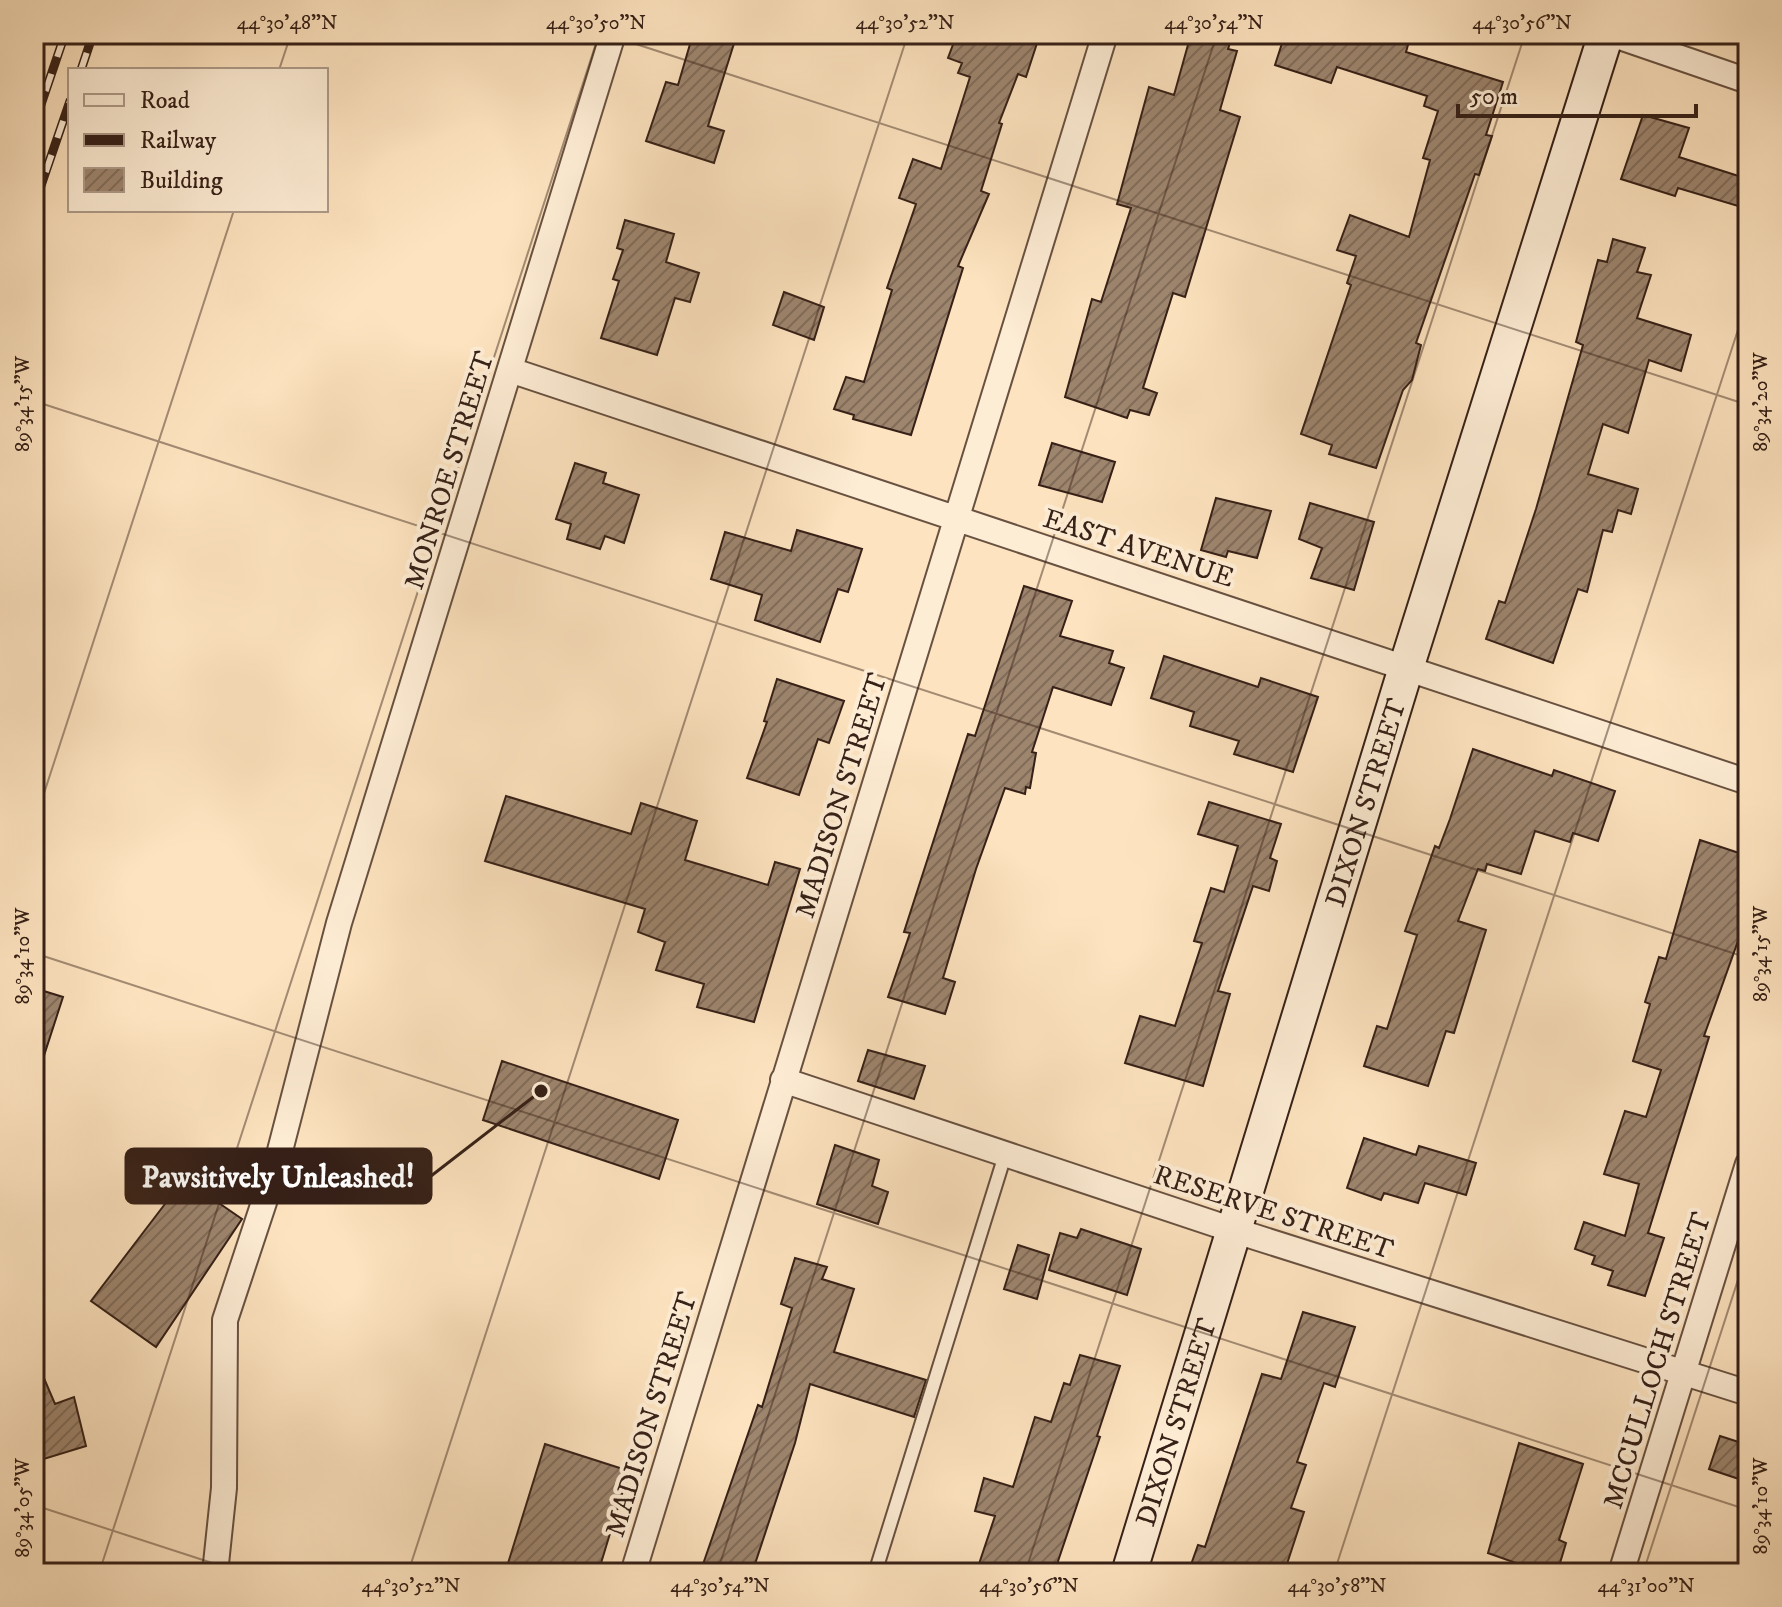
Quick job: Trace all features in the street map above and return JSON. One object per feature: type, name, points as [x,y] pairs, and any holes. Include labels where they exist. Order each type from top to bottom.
[{"type":"street","name":"MONROE STREET","points":[[215,1573],[224,1488],[225,1320],[276,1166],[339,923],[613,34]]},
{"type":"street","name":"MADISON STREET","points":[[633,1573],[1105,34]]},
{"type":"street","points":[[1608,34],[1748,81]]},
{"type":"street","name":"DIXON STREET","points":[[1129,1573],[1406,668],[1608,34]]},
{"type":"street","name":"EAST AVENUE","points":[[510,370],[1748,782]]},
{"type":"street","name":"RESERVE STREET","points":[[783,1080],[1233,1230],[1748,1393]]},
{"type":"street","name":"MCCULLOCH STREET","points":[[1621,1573],[1748,1164]]},
{"type":"lane","points":[[875,1573],[1005,1155]]},
{"type":"building","points":[[693,34],[737,34],[708,126],[724,131],[714,163],[646,141],[666,82],[678,85]]},
{"type":"building","points":[[957,34],[1040,34],[1026,77],[1018,74],[999,123],[1002,124],[981,191],[989,194],[958,266],[963,268],[911,435],[853,419],[854,415],[834,409],[846,377],[864,382],[892,290],[887,288],[916,204],[899,198],[913,159],[941,169],[970,77],[958,73],[962,63],[948,58]]},
{"type":"building","points":[[1191,34],[1233,34],[1228,49],[1237,51],[1220,110],[1240,117],[1185,297],[1173,293],[1143,388],[1157,393],[1149,415],[1130,410],[1127,418],[1065,397],[1092,299],[1101,302],[1131,208],[1117,204],[1149,87],[1174,95]]},
{"type":"building","points":[[1285,34],[1411,34],[1406,52],[1503,82],[1486,135],[1492,136],[1479,175],[1475,174],[1416,343],[1421,345],[1412,380],[1403,390],[1376,468],[1329,454],[1332,445],[1301,434],[1351,285],[1347,283],[1356,256],[1337,250],[1350,215],[1409,237],[1430,160],[1423,158],[1438,111],[1424,106],[1427,96],[1337,67],[1331,83],[1275,65]]},
{"type":"building","points":[[1643,115],[1689,128],[1679,157],[1748,179],[1748,209],[1678,188],[1675,196],[1621,179]]},
{"type":"building","points":[[625,220],[674,234],[666,262],[699,273],[690,302],[675,298],[657,355],[601,338],[619,281],[613,279],[623,250],[617,248]]},
{"type":"building","points":[[1613,239],[1645,248],[1637,272],[1651,275],[1637,318],[1691,335],[1681,371],[1649,360],[1628,433],[1603,424],[1588,474],[1638,489],[1631,514],[1618,510],[1612,532],[1603,530],[1587,592],[1578,589],[1553,663],[1486,639],[1499,601],[1505,603],[1536,509],[1583,345],[1576,342],[1598,260],[1607,262]]},
{"type":"building","points":[[784,292],[824,307],[814,340],[773,325]]},
{"type":"building","points":[[1052,443],[1115,462],[1102,502],[1039,485]]},
{"type":"building","points":[[575,463],[606,473],[603,483],[639,495],[624,543],[605,536],[600,549],[567,539],[571,524],[556,519]]},
{"type":"building","points":[[1216,498],[1271,511],[1257,558],[1228,551],[1226,557],[1201,550]]},
{"type":"building","points":[[1310,503],[1374,522],[1354,590],[1311,578],[1322,548],[1299,539]]},
{"type":"building","points":[[797,530],[862,549],[848,592],[838,589],[820,642],[755,620],[762,595],[711,579],[725,532],[791,551]]},
{"type":"building","points":[[1024,586],[1072,601],[1060,636],[1113,651],[1109,663],[1124,668],[1111,705],[1053,687],[1032,752],[1036,753],[1030,788],[1026,787],[1025,794],[1005,788],[976,869],[943,978],[955,982],[945,1014],[888,997],[910,933],[904,932],[968,734],[975,736]]},
{"type":"building","points":[[1164,656],[1258,687],[1261,678],[1318,697],[1293,772],[1234,754],[1239,741],[1190,726],[1194,712],[1151,698]]},
{"type":"building","points":[[777,679],[844,701],[829,743],[818,739],[799,795],[747,778],[767,722],[764,721]]},
{"type":"building","points":[[1473,749],[1552,776],[1554,770],[1615,791],[1598,841],[1573,833],[1570,842],[1535,831],[1521,874],[1487,864],[1485,871],[1478,869],[1458,921],[1486,930],[1454,1033],[1446,1031],[1428,1086],[1364,1066],[1377,1026],[1387,1029],[1417,935],[1405,931],[1435,846],[1439,848],[1450,819]]},
{"type":"building","points":[[506,796],[631,834],[641,803],[697,821],[685,860],[768,885],[775,862],[800,869],[754,1022],[697,1007],[704,984],[656,970],[665,942],[638,932],[645,909],[485,861]]},
{"type":"building","points":[[1209,802],[1281,824],[1270,858],[1277,861],[1269,891],[1253,886],[1218,991],[1230,994],[1203,1086],[1125,1063],[1140,1016],[1175,1026],[1202,943],[1194,941],[1211,888],[1224,892],[1238,846],[1198,834]]},
{"type":"building","points":[[1700,840],[1748,856],[1748,913],[1704,1036],[1709,1037],[1648,1233],[1664,1238],[1645,1296],[1608,1285],[1613,1271],[1592,1264],[1595,1256],[1575,1249],[1584,1222],[1625,1236],[1639,1184],[1604,1174],[1625,1111],[1646,1117],[1661,1070],[1633,1061],[1650,1004],[1645,1002],[1659,957],[1666,959]]},
{"type":"building","points":[[34,988],[63,997],[39,1071],[34,1070]]},
{"type":"building","points":[[868,1050],[925,1066],[914,1099],[858,1081]]},
{"type":"building","points":[[502,1061],[678,1120],[659,1179],[483,1120]]},
{"type":"building","points":[[1364,1138],[1416,1155],[1419,1146],[1476,1163],[1466,1195],[1425,1183],[1418,1203],[1384,1193],[1381,1200],[1347,1188]]},
{"type":"building","points":[[835,1145],[879,1160],[872,1186],[888,1192],[878,1224],[817,1204]]},
{"type":"building","points":[[184,1179],[242,1219],[156,1347],[91,1301]]},
{"type":"building","points":[[1081,1229],[1141,1249],[1127,1295],[1049,1270],[1060,1233],[1077,1238]]},
{"type":"building","points":[[1018,1245],[1049,1255],[1037,1299],[1004,1289]]},
{"type":"building","points":[[795,1258],[827,1267],[822,1279],[854,1289],[834,1352],[926,1380],[914,1417],[810,1384],[795,1443],[752,1573],[700,1573],[758,1405],[762,1407],[792,1308],[781,1304]]},
{"type":"building","points":[[1303,1312],[1355,1327],[1335,1387],[1324,1383],[1297,1462],[1306,1465],[1291,1508],[1304,1512],[1284,1573],[1188,1573],[1198,1545],[1205,1547],[1262,1374],[1281,1379]]},
{"type":"building","points":[[34,1355],[55,1404],[74,1397],[86,1446],[34,1462]]},
{"type":"building","points":[[1080,1355],[1120,1366],[1097,1436],[1100,1437],[1054,1573],[976,1573],[995,1516],[975,1511],[984,1478],[1013,1487],[1035,1417],[1051,1422],[1064,1383],[1070,1385]]},
{"type":"building","points":[[1720,1436],[1748,1445],[1748,1482],[1709,1469]]},
{"type":"building","points":[[1519,1443],[1583,1464],[1559,1540],[1566,1543],[1557,1573],[1515,1573],[1519,1564],[1488,1553]]},
{"type":"building","points":[[545,1444],[629,1471],[598,1573],[505,1573]]},
{"type":"railway","points":[[34,125],[65,34]]},
{"type":"railway","points":[[82,68],[93,34]]},
{"type":"railway","points":[[34,206],[68,107]]},
{"type":"place","name":"Pawsitively Unleashed!","points":[[541,1091]]}]
